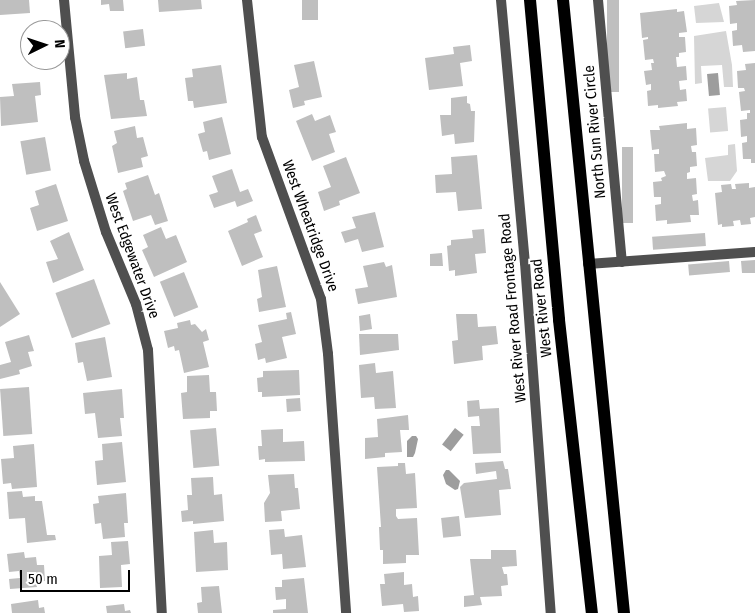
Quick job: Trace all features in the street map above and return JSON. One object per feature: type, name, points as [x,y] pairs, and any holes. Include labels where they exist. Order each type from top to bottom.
[{"type":"main road","name":"West River Road","points":[[530,0],[559,320],[592,613]]},
{"type":"main road","points":[[563,0],[624,613]]},
{"type":"street","name":"West Edgewater Drive","points":[[64,0],[75,117],[84,161],[106,232],[136,304],[148,350],[162,613]]},
{"type":"street","name":"West Wheatridge Drive","points":[[247,0],[262,137],[321,299],[328,354],[346,613]]},
{"type":"street","name":"West River Road Frontage Road","points":[[501,0],[525,263],[551,613]]},
{"type":"street","name":"North Sun River Circle","points":[[598,0],[622,262]]},
{"type":"street","points":[[588,264],[755,252]]},
{"type":"shaded area","points":[[719,3],[724,22],[696,23],[694,6]]},
{"type":"shaded area","points":[[726,31],[732,65],[733,87],[724,87],[722,65],[701,66],[702,83],[695,84],[694,36]]},
{"type":"shaded area","points":[[718,73],[720,95],[709,96],[707,74]]},
{"type":"shaded area","points":[[726,107],[728,131],[710,132],[708,109]]},
{"type":"shaded area","points":[[735,144],[737,171],[730,181],[708,181],[705,158],[728,155],[728,145]]},
{"type":"shaded area","points":[[455,428],[464,435],[451,451],[442,445]]},
{"type":"shaded area","points":[[412,436],[416,436],[418,439],[415,453],[413,457],[407,457],[407,441]]},
{"type":"shaded area","points":[[446,470],[449,470],[460,481],[458,489],[455,490],[446,484],[443,475]]},
{"type":"building","points":[[0,0],[29,0],[30,13],[0,15]]},
{"type":"building","points":[[101,0],[123,0],[124,11],[110,11],[109,4],[101,5]]},
{"type":"building","points":[[158,0],[201,0],[202,9],[159,12]]},
{"type":"building","points":[[302,0],[318,0],[318,20],[302,20]]},
{"type":"building","points":[[607,0],[619,0],[619,92],[607,92]]},
{"type":"building","points":[[755,0],[755,51],[743,52],[742,45],[733,46],[732,31],[737,30],[737,23],[730,24],[729,6],[737,5],[736,1]]},
{"type":"building","points":[[677,9],[677,12],[684,11],[687,32],[679,33],[679,37],[685,37],[686,52],[679,53],[679,57],[676,57],[677,67],[686,66],[687,80],[679,81],[680,90],[686,89],[687,101],[677,102],[678,106],[658,108],[658,105],[648,106],[647,91],[651,90],[651,84],[646,85],[644,71],[652,70],[651,63],[654,63],[653,59],[645,60],[643,40],[648,39],[648,37],[642,38],[640,13]]},
{"type":"building","points":[[143,29],[145,46],[125,48],[123,31]]},
{"type":"building","points":[[470,45],[472,61],[460,63],[463,86],[429,90],[425,58],[454,54],[453,47]]},
{"type":"building","points":[[314,61],[322,97],[304,101],[305,105],[293,108],[289,90],[299,87],[294,65]]},
{"type":"building","points":[[755,63],[755,163],[751,163],[751,159],[743,159],[742,143],[747,142],[747,136],[741,137],[740,120],[747,119],[747,113],[750,113],[750,110],[741,111],[739,92],[745,91],[744,88],[738,88],[737,71],[746,70],[745,64]]},
{"type":"building","points":[[221,65],[227,103],[194,108],[193,101],[188,101],[185,78],[193,77],[192,69]]},
{"type":"building","points":[[127,73],[127,79],[137,77],[140,100],[144,100],[147,116],[111,119],[104,75]]},
{"type":"building","points":[[40,82],[41,95],[35,96],[38,122],[1,126],[0,97],[14,96],[12,84]]},
{"type":"building","points":[[467,96],[467,103],[470,104],[471,111],[475,111],[474,142],[455,144],[454,134],[442,136],[440,115],[451,115],[451,98]]},
{"type":"building","points":[[312,114],[315,121],[330,115],[336,132],[329,134],[335,152],[312,161],[296,121]]},
{"type":"building","points":[[222,117],[231,154],[209,160],[207,151],[203,152],[198,134],[205,132],[203,122]]},
{"type":"building","points":[[687,123],[687,129],[696,128],[697,145],[691,146],[692,152],[696,152],[697,166],[690,167],[687,179],[696,178],[697,194],[692,195],[693,201],[698,200],[699,215],[690,215],[691,222],[667,224],[667,220],[656,221],[655,205],[661,204],[661,197],[654,197],[653,182],[662,181],[661,178],[666,176],[664,171],[655,172],[654,154],[659,154],[659,149],[652,150],[650,130],[660,130],[659,126]]},
{"type":"building","points":[[135,126],[137,138],[143,137],[148,156],[141,158],[143,167],[118,173],[112,146],[117,143],[114,131]]},
{"type":"building","points":[[45,137],[51,170],[26,175],[20,141]]},
{"type":"building","points":[[622,147],[633,147],[633,223],[622,223]]},
{"type":"building","points":[[477,155],[482,209],[458,211],[456,192],[436,193],[435,175],[452,174],[451,157]]},
{"type":"building","points":[[346,157],[360,193],[339,201],[340,205],[324,211],[318,192],[331,187],[323,166]]},
{"type":"building","points":[[232,169],[240,192],[248,189],[253,201],[237,207],[235,201],[214,208],[209,195],[218,192],[212,176]]},
{"type":"building","points":[[148,175],[155,195],[159,193],[168,221],[155,225],[151,215],[133,221],[123,191],[127,189],[125,183]]},
{"type":"building","points":[[749,183],[749,188],[755,187],[755,217],[750,218],[751,224],[741,225],[740,220],[733,221],[734,226],[722,227],[722,224],[718,225],[715,193],[722,192],[721,185],[731,184],[732,189],[736,189],[735,184]]},
{"type":"building","points":[[56,184],[68,221],[37,231],[30,208],[39,205],[35,191]]},
{"type":"building","points":[[375,212],[384,247],[362,252],[358,239],[345,243],[341,232],[356,228],[352,217]]},
{"type":"building","points":[[256,215],[262,231],[254,234],[263,257],[242,266],[228,231],[248,222],[247,219]]},
{"type":"building","points":[[161,227],[166,239],[176,235],[187,262],[154,277],[142,250],[148,247],[143,235]]},
{"type":"building","points":[[484,229],[486,253],[475,254],[477,273],[455,276],[455,270],[449,271],[447,246],[451,245],[451,240],[473,238],[472,230]]},
{"type":"building","points":[[69,232],[84,270],[53,283],[46,262],[58,259],[50,241]]},
{"type":"building","points":[[705,233],[706,246],[653,250],[652,237]]},
{"type":"building","points":[[442,253],[443,266],[430,266],[430,254]]},
{"type":"building","points":[[755,260],[755,273],[742,273],[741,261]]},
{"type":"building","points":[[729,261],[730,272],[689,276],[688,265]]},
{"type":"building","points":[[384,262],[386,267],[392,265],[397,297],[358,304],[355,289],[368,287],[363,266]]},
{"type":"building","points":[[277,266],[286,307],[259,312],[257,299],[262,297],[258,270]]},
{"type":"building","points":[[184,272],[198,307],[174,317],[160,282]]},
{"type":"building","points":[[94,279],[110,324],[72,338],[55,293]]},
{"type":"building","points":[[0,282],[20,314],[0,327]]},
{"type":"building","points":[[291,312],[296,334],[282,337],[287,358],[266,363],[265,358],[258,360],[255,344],[262,342],[258,325],[287,319],[286,313]]},
{"type":"building","points":[[370,314],[372,329],[360,331],[359,316]]},
{"type":"building","points":[[456,314],[477,314],[478,327],[496,326],[498,344],[482,346],[483,360],[454,364],[452,341],[458,340]]},
{"type":"building","points":[[190,320],[191,325],[195,324],[202,332],[206,329],[209,340],[203,342],[209,367],[184,373],[179,350],[175,351],[174,346],[168,348],[164,331],[178,328],[177,323]]},
{"type":"building","points":[[359,334],[398,334],[399,350],[360,355]]},
{"type":"building","points":[[29,335],[34,351],[28,352],[32,366],[19,370],[20,374],[0,379],[0,365],[11,362],[5,342]]},
{"type":"building","points":[[105,337],[112,377],[87,381],[83,362],[78,363],[75,343]]},
{"type":"building","points":[[375,363],[376,373],[393,371],[396,408],[375,409],[374,397],[361,398],[359,365]]},
{"type":"building","points":[[299,370],[300,395],[262,397],[262,392],[258,392],[257,378],[263,377],[263,371]]},
{"type":"building","points":[[209,375],[210,392],[216,392],[217,411],[210,411],[210,418],[183,419],[181,393],[187,392],[187,376]]},
{"type":"building","points":[[29,387],[32,434],[3,436],[0,389]]},
{"type":"building","points":[[122,389],[124,418],[120,418],[122,436],[98,438],[95,413],[85,414],[83,393]]},
{"type":"building","points":[[300,398],[301,411],[287,412],[286,399]]},
{"type":"building","points":[[479,400],[480,409],[499,408],[501,453],[473,454],[471,426],[480,426],[479,416],[468,417],[467,401]]},
{"type":"building","points":[[408,415],[409,430],[400,430],[402,452],[385,453],[385,457],[365,459],[365,438],[378,437],[377,419]]},
{"type":"building","points":[[216,428],[219,466],[193,468],[190,430]]},
{"type":"building","points":[[283,429],[283,442],[304,441],[305,461],[265,462],[265,459],[259,460],[258,446],[262,446],[261,430]]},
{"type":"building","points":[[122,442],[126,482],[97,485],[95,461],[103,460],[102,444]]},
{"type":"building","points":[[34,444],[37,487],[12,489],[11,483],[3,484],[1,459],[14,458],[13,446]]},
{"type":"building","points":[[503,461],[505,469],[508,469],[511,489],[499,490],[501,515],[465,518],[460,487],[464,483],[497,479],[496,471],[476,474],[475,463]]},
{"type":"building","points":[[398,463],[405,463],[406,474],[415,473],[417,508],[396,509],[396,516],[398,519],[417,518],[419,555],[406,555],[406,563],[383,564],[383,550],[380,550],[379,527],[381,527],[377,467],[398,466]]},
{"type":"building","points":[[294,474],[295,488],[298,488],[300,509],[281,511],[282,521],[265,522],[264,503],[270,493],[268,475]]},
{"type":"building","points":[[213,477],[214,495],[222,494],[224,521],[193,524],[193,521],[182,522],[181,511],[188,510],[187,495],[192,495],[191,478]]},
{"type":"building","points":[[22,491],[23,497],[35,496],[35,501],[42,501],[47,535],[55,535],[56,540],[27,543],[25,518],[9,519],[7,492]]},
{"type":"building","points":[[126,493],[128,523],[124,523],[125,537],[103,539],[101,523],[95,524],[93,504],[99,503],[98,496]]},
{"type":"building","points":[[459,516],[461,536],[443,538],[441,518]]},
{"type":"building","points":[[284,529],[285,537],[302,535],[306,567],[283,569],[282,554],[271,555],[269,530]]},
{"type":"building","points":[[213,530],[214,543],[227,542],[228,570],[196,572],[194,532]]},
{"type":"building","points":[[128,541],[130,564],[121,565],[122,587],[100,588],[99,556],[112,555],[111,542]]},
{"type":"building","points":[[491,550],[516,550],[517,566],[502,567],[504,574],[507,574],[508,585],[501,586],[502,596],[480,597],[482,605],[464,607],[464,596],[474,595],[470,559],[491,559]]},
{"type":"building","points":[[24,552],[25,558],[36,557],[37,565],[44,565],[45,581],[36,582],[37,587],[10,589],[9,579],[20,578],[19,571],[9,572],[7,554]]},
{"type":"building","points":[[404,572],[404,585],[412,584],[413,597],[418,596],[419,611],[404,612],[403,604],[382,606],[380,584],[385,584],[384,574]]},
{"type":"building","points":[[304,578],[308,613],[273,613],[273,610],[286,609],[286,599],[276,600],[275,587],[282,587],[282,580]]},
{"type":"building","points":[[219,586],[222,613],[198,613],[197,603],[202,602],[201,587]]},
{"type":"building","points":[[38,600],[39,608],[44,607],[45,613],[12,613],[11,604]]},
{"type":"building","points":[[124,604],[125,611],[130,610],[131,613],[107,613],[106,606]]}]
